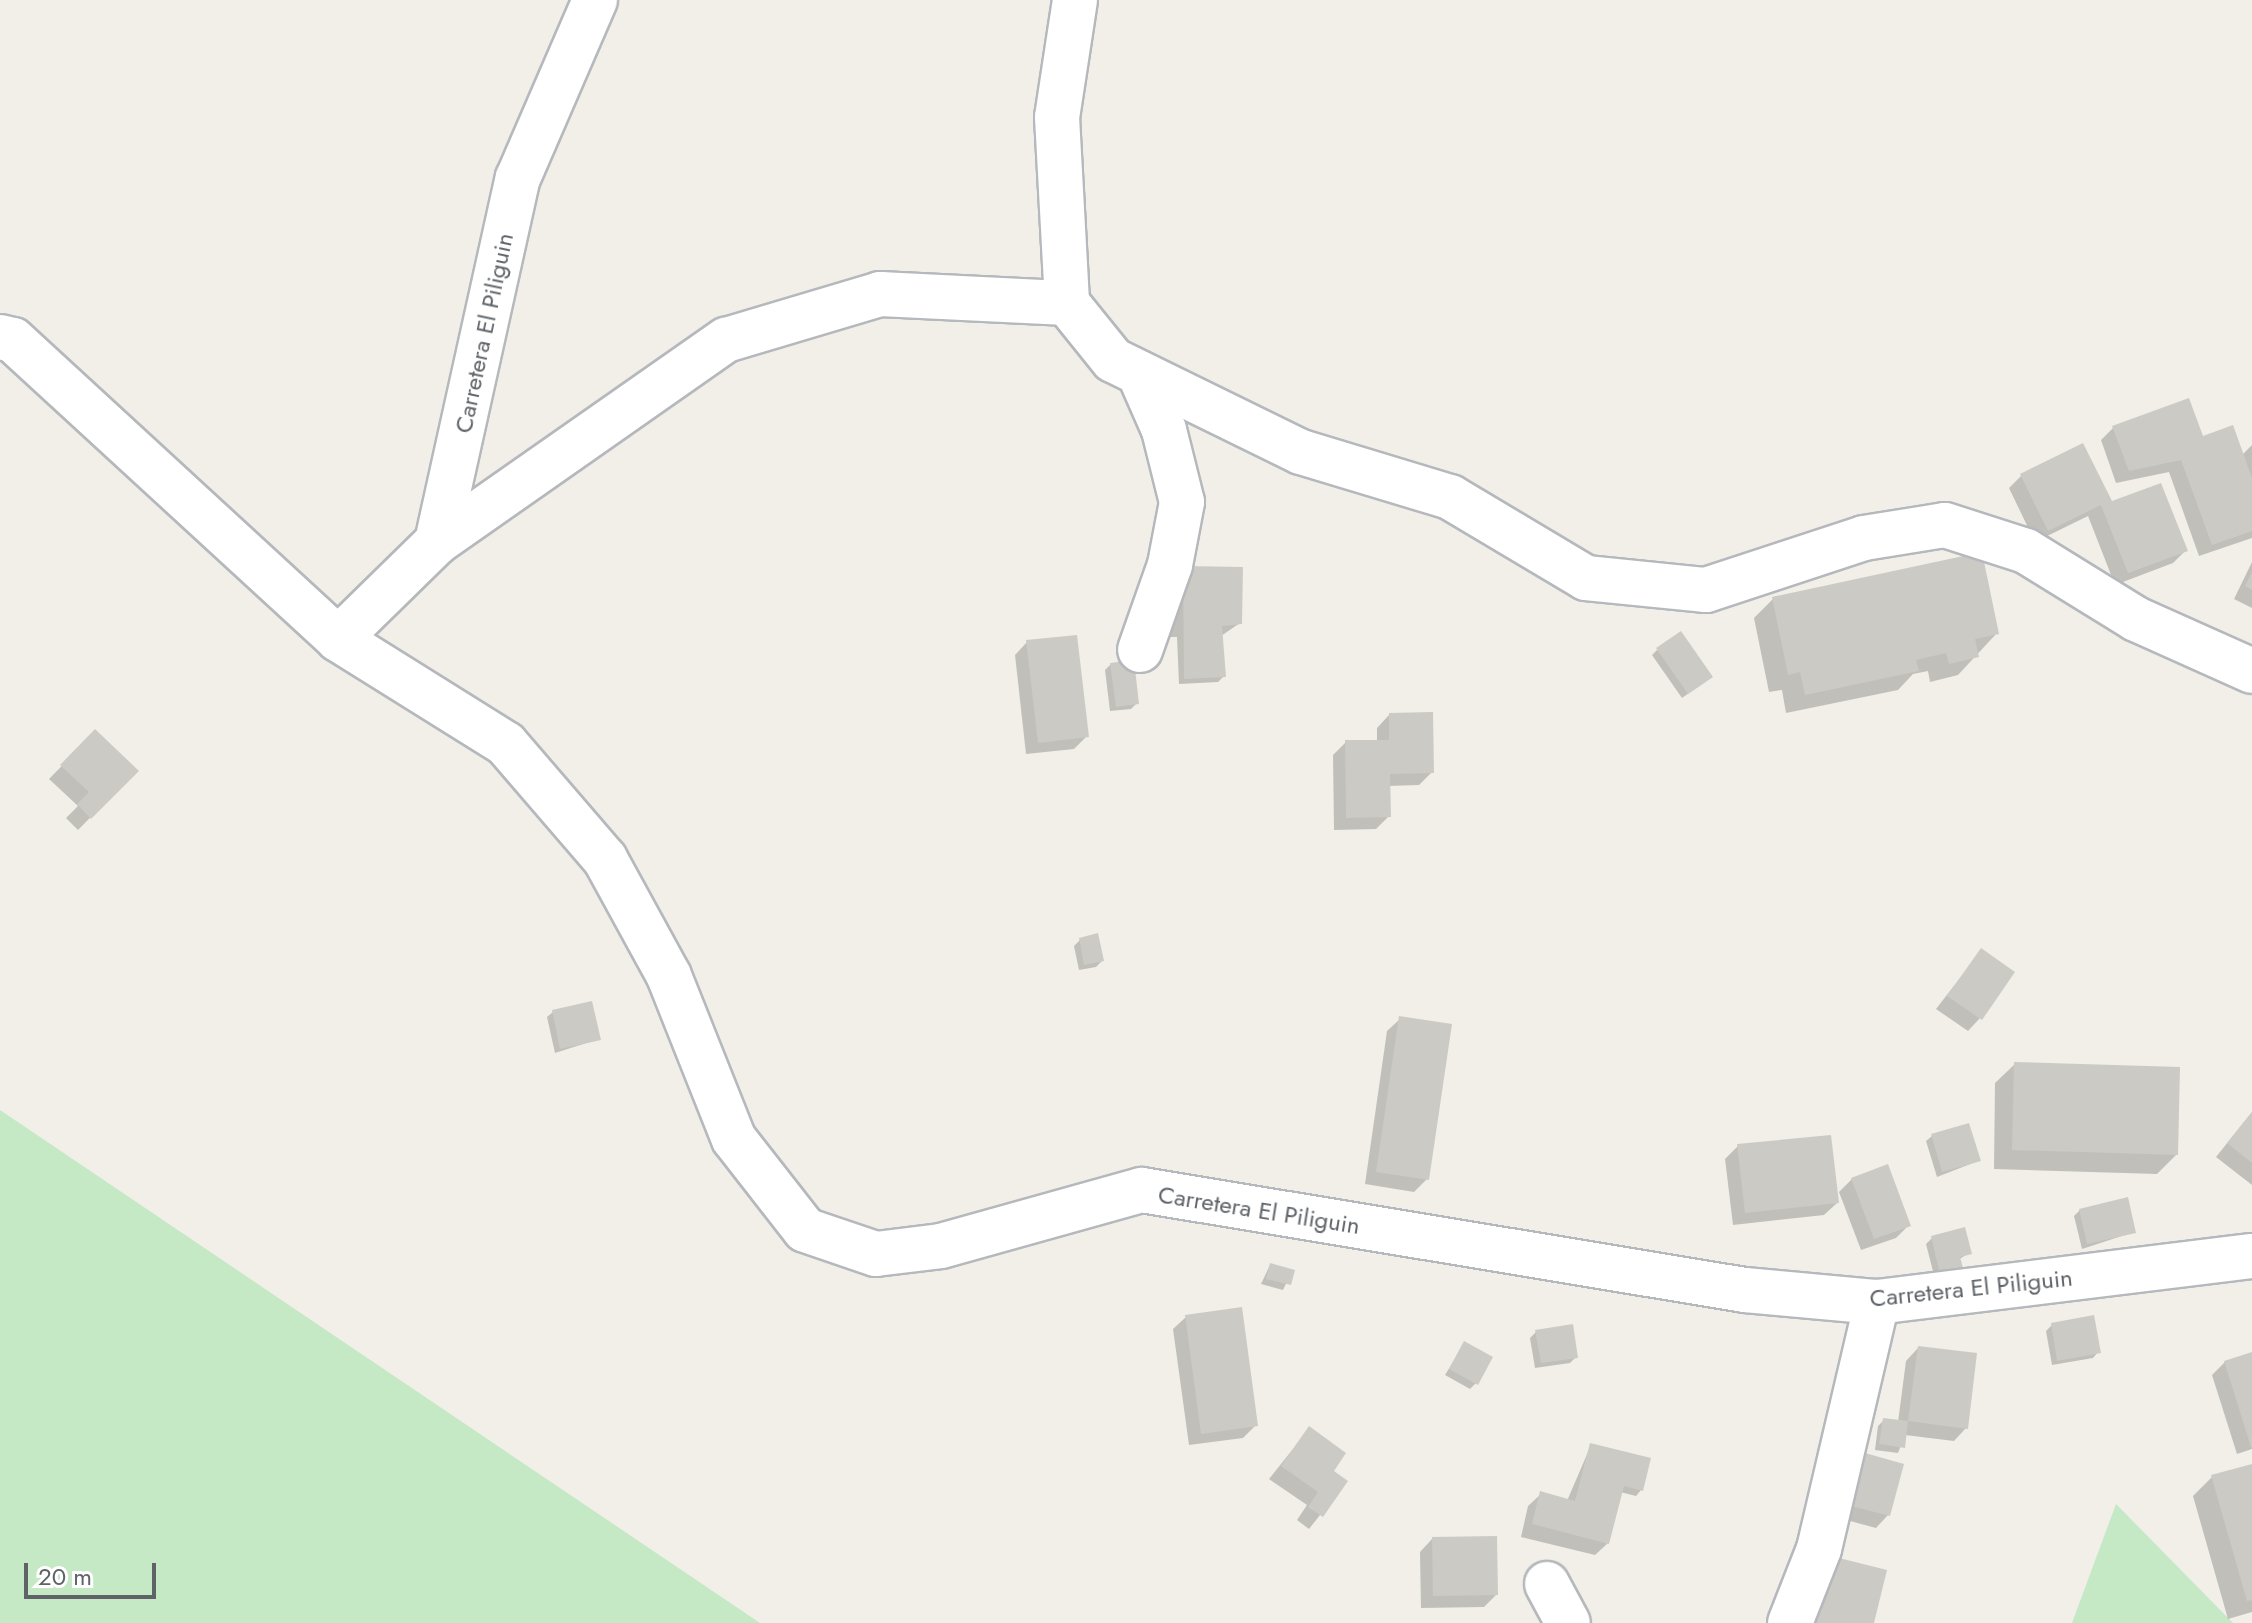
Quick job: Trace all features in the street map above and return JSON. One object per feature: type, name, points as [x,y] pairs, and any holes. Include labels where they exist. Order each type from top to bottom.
[{"type":"street","name":"Carretera El Piliguin","points":[[437,542],[518,178],[595,0]]},
{"type":"street","points":[[1075,0],[1057,117],[1067,303],[1113,360],[1301,452],[1450,497],[1586,578],[1706,590],[1864,538],[1945,525],[2026,551],[2136,619],[2252,671]]},
{"type":"street","points":[[338,639],[437,542],[726,340],[880,294],[1067,303]]},
{"type":"street","name":"Carretera El Piliguin","points":[[0,337],[13,340],[338,639],[506,744],[605,859],[669,976],[734,1139],[805,1230],[876,1254],[941,1246],[1142,1190],[1745,1290],[1877,1302],[2252,1256]]},
{"type":"street","points":[[1139,373],[1164,430],[1182,502],[1170,565],[1140,650]]},
{"type":"street","points":[[1790,1623],[1819,1549],[1877,1302]]},
{"type":"street","points":[[1547,1584],[1568,1623]]},
{"type":"green space","points":[[0,1110],[760,1623],[0,1623]]},
{"type":"green space","points":[[2116,1504],[2233,1623],[2072,1623]]},
{"type":"building","points":[[2189,398],[2203,436],[2233,425],[2252,478],[2252,531],[2212,545],[2181,460],[2129,471],[2112,426]]},
{"type":"building","points":[[2083,443],[2112,501],[2161,483],[2188,551],[2128,573],[2101,505],[2048,531],[2020,474]]},
{"type":"building","points":[[1982,552],[1999,634],[1975,639],[1979,657],[1949,664],[1946,653],[1916,660],[1919,671],[1805,695],[1800,672],[1788,675],[1772,597]]},
{"type":"building","points":[[1183,566],[1243,567],[1242,624],[1222,626],[1226,677],[1184,679]]},
{"type":"building","points":[[2252,572],[2252,590],[2245,586]]},
{"type":"building","points":[[1681,631],[1713,677],[1688,694],[1656,648]]},
{"type":"building","points":[[1077,635],[1089,737],[1038,743],[1026,640]]},
{"type":"building","points":[[1134,660],[1139,704],[1116,707],[1110,663]]},
{"type":"building","points":[[1433,712],[1434,773],[1390,774],[1391,817],[1346,818],[1345,740],[1389,740],[1389,713]]},
{"type":"building","points":[[95,729],[139,771],[91,819],[77,804],[89,792],[60,765]]},
{"type":"building","points":[[1098,933],[1104,961],[1084,965],[1079,938]]},
{"type":"building","points":[[1981,948],[2015,972],[1982,1020],[1947,996]]},
{"type":"building","points":[[592,1001],[601,1040],[560,1049],[552,1010]]},
{"type":"building","points":[[1399,1016],[1452,1024],[1429,1180],[1376,1172]]},
{"type":"building","points":[[2014,1062],[2180,1067],[2178,1155],[2012,1150]]},
{"type":"building","points":[[2252,1112],[2252,1163],[2227,1143]]},
{"type":"building","points":[[1969,1123],[1981,1161],[1942,1172],[1931,1134]]},
{"type":"building","points":[[1831,1135],[1839,1203],[1745,1213],[1737,1144]]},
{"type":"building","points":[[1888,1164],[1911,1226],[1874,1239],[1851,1178]]},
{"type":"building","points":[[2128,1197],[2136,1233],[2087,1244],[2079,1209]]},
{"type":"building","points":[[1965,1227],[1972,1254],[1960,1257],[1963,1268],[1940,1274],[1931,1236]]},
{"type":"building","points":[[1270,1263],[1295,1270],[1291,1285],[1266,1279]]},
{"type":"building","points":[[1242,1307],[1258,1426],[1201,1434],[1185,1315]]},
{"type":"building","points":[[2094,1315],[2101,1353],[2057,1361],[2051,1323]]},
{"type":"building","points":[[1573,1324],[1578,1358],[1541,1363],[1535,1330]]},
{"type":"building","points":[[1464,1341],[1493,1357],[1478,1385],[1449,1369]]},
{"type":"building","points":[[1918,1346],[1977,1353],[1968,1429],[1908,1421]]},
{"type":"building","points":[[2252,1352],[2252,1447],[2251,1447],[2224,1361]]},
{"type":"building","points":[[1883,1418],[1908,1421],[1905,1448],[1879,1444]]},
{"type":"building","points":[[1309,1426],[1346,1453],[1334,1471],[1348,1481],[1323,1517],[1308,1507],[1318,1492],[1281,1466]]},
{"type":"building","points":[[1590,1443],[1651,1458],[1643,1491],[1624,1486],[1609,1544],[1532,1524],[1540,1491],[1575,1501]]},
{"type":"building","points":[[1865,1453],[1904,1464],[1890,1516],[1851,1506]]},
{"type":"building","points":[[2252,1464],[2252,1600],[2247,1601],[2211,1475]]},
{"type":"building","points":[[1497,1536],[1498,1595],[1433,1596],[1432,1537]]},
{"type":"building","points":[[1831,1556],[1887,1570],[1874,1623],[1814,1623]]}]
